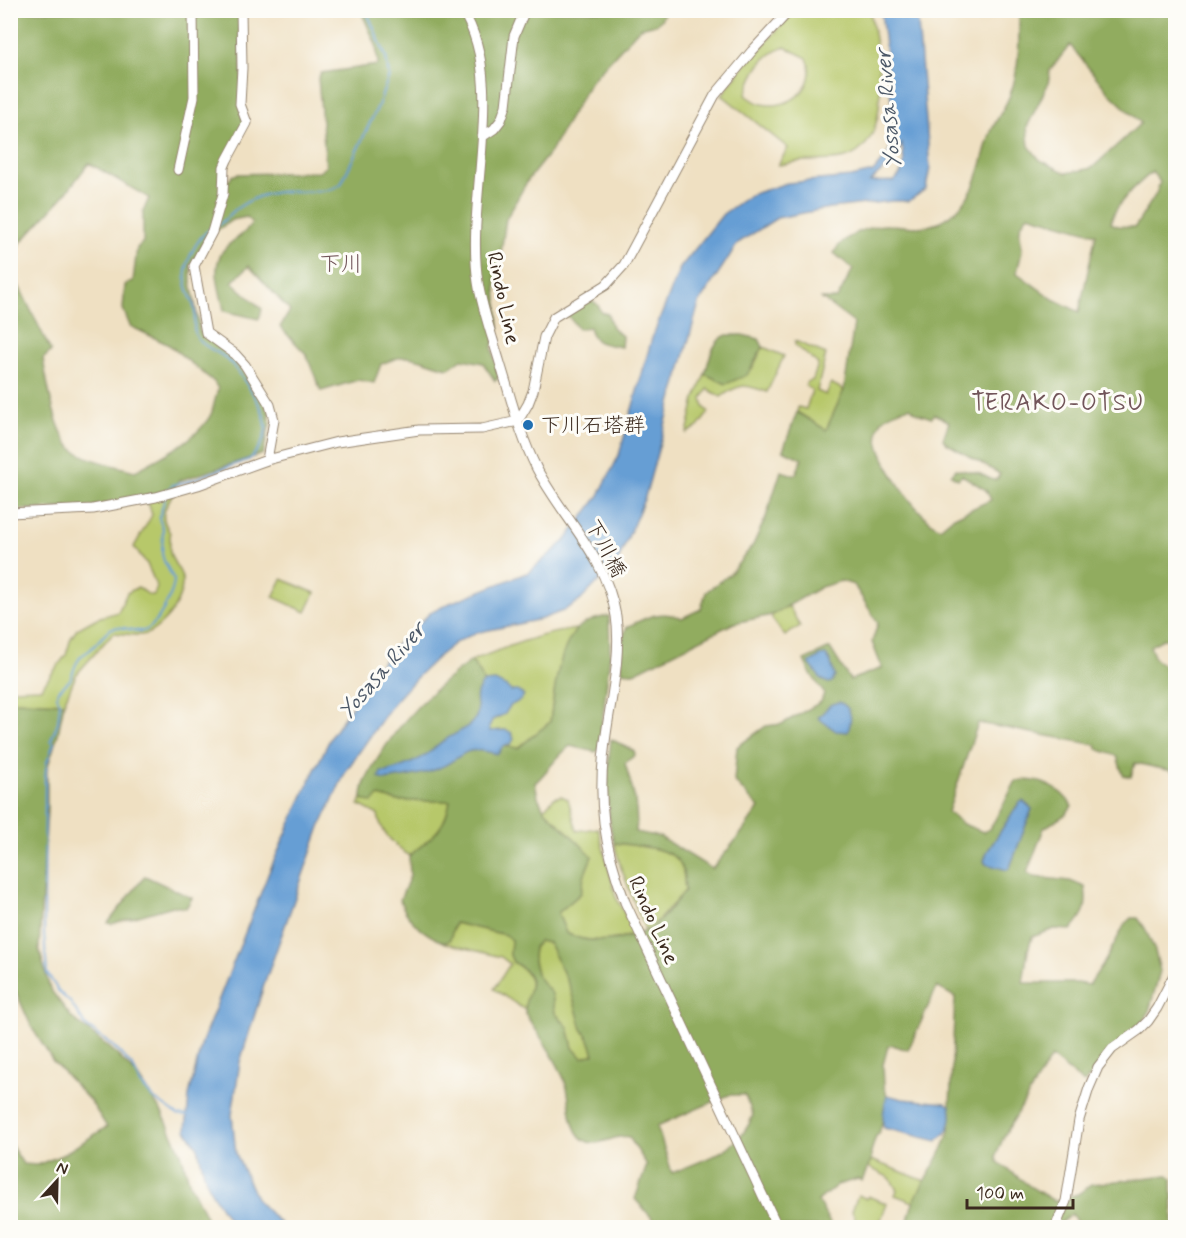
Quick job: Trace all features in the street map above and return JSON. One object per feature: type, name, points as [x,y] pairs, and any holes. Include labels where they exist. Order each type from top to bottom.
[{"type":"street","points":[[178,170],[194,98],[193,10]]},
{"type":"street","points":[[241,10],[240,104],[247,123],[226,160],[222,200],[213,232],[196,261],[195,273],[206,333],[235,354],[245,365],[270,405],[274,420],[267,460]]},
{"type":"street","name":"Rindo Line","points":[[462,10],[473,29],[483,71],[482,137],[475,222],[476,265],[485,313],[518,422],[538,470],[564,510]]},
{"type":"street","points":[[482,137],[494,129],[501,120],[506,106],[513,36],[525,10]]},
{"type":"street","points":[[10,513],[93,509],[156,497],[198,486],[267,460],[337,442],[419,430],[482,429],[518,422],[531,397],[544,337],[554,317],[606,285],[616,276],[715,95],[790,10]]},
{"type":"street","name":"下川橋","points":[[564,510],[594,554],[613,603]]},
{"type":"street","name":"Rindo Line","points":[[613,603],[616,617],[616,659],[605,744],[602,796],[609,855],[625,902],[778,1227]]},
{"type":"street","points":[[1055,1227],[1066,1202],[1079,1120],[1098,1067],[1112,1049],[1148,1021],[1176,971]]},
{"type":"green space","points":[[429,10],[665,11],[661,20],[656,24],[640,28],[590,82],[550,152],[528,180],[506,219],[500,259],[495,272],[499,328],[492,347],[499,378],[495,381],[483,363],[462,359],[449,368],[417,358],[402,357],[381,364],[374,383],[358,380],[321,391],[306,354],[280,327],[290,311],[249,266],[232,282],[262,309],[259,319],[224,311],[217,278],[218,261],[227,246],[244,233],[252,223],[247,217],[232,220],[206,238],[191,266],[191,281],[200,332],[233,358],[269,410],[270,423],[263,454],[178,481],[174,491],[92,507],[11,510],[10,268],[51,351],[43,359],[57,421],[67,443],[80,454],[103,463],[135,471],[189,439],[199,430],[212,412],[218,389],[214,382],[169,345],[130,326],[123,309],[125,285],[133,281],[137,248],[143,242],[143,212],[149,198],[89,163],[62,198],[11,253],[11,11],[240,11],[243,122],[222,180],[230,180],[237,174],[319,172],[326,166],[318,78],[321,73],[378,65],[376,45],[361,11],[411,11],[418,16]]},
{"type":"green space","points":[[795,11],[870,11],[880,90],[879,111],[874,130],[865,145],[846,158],[778,165],[788,148],[722,95],[741,69]],"holes":[[[785,47],[807,58],[810,69],[809,78],[800,94],[792,100],[772,105],[762,104],[746,95],[759,66],[770,54]]]},
{"type":"green space","points":[[1019,11],[1175,11],[1176,632],[1171,639],[1163,639],[1150,646],[1155,659],[1175,673],[1175,775],[1172,771],[1135,763],[1131,777],[1123,775],[1117,756],[1097,749],[1097,745],[978,723],[948,812],[963,824],[983,832],[990,829],[1016,781],[1024,780],[1048,785],[1061,793],[1072,806],[1065,815],[1044,828],[1027,873],[1035,877],[1070,881],[1085,887],[1084,910],[1071,930],[1054,929],[1032,937],[1023,983],[1089,985],[1125,924],[1131,918],[1138,918],[1145,928],[1155,951],[1160,971],[1144,1021],[1084,1083],[1051,1057],[1004,1136],[996,1156],[997,1161],[1054,1201],[1078,1194],[1092,1184],[1168,1175],[1172,1178],[1173,1227],[1079,1227],[1072,1214],[1055,1227],[906,1227],[911,1207],[945,1143],[951,1119],[955,997],[937,987],[908,1050],[888,1046],[883,1065],[887,1095],[886,1108],[871,1152],[871,1160],[862,1181],[858,1179],[837,1185],[818,1201],[832,1227],[660,1227],[635,1199],[647,1165],[629,1137],[593,1143],[588,1142],[577,1133],[564,1079],[549,1050],[526,1015],[526,999],[531,981],[529,975],[513,962],[510,955],[511,940],[506,935],[455,923],[450,939],[445,943],[431,936],[412,921],[403,908],[400,900],[410,876],[409,856],[436,833],[448,811],[450,801],[398,801],[379,796],[373,802],[366,801],[362,798],[363,787],[386,745],[407,718],[431,693],[471,661],[480,673],[484,691],[480,711],[463,747],[484,744],[518,748],[550,722],[560,663],[575,631],[590,621],[609,616],[610,654],[599,749],[596,752],[570,746],[535,783],[544,809],[592,856],[584,876],[581,893],[558,913],[566,933],[575,937],[596,940],[629,937],[649,929],[659,921],[685,891],[684,877],[680,863],[668,853],[614,843],[609,817],[608,791],[611,739],[634,751],[635,755],[625,763],[636,806],[636,832],[660,837],[712,869],[759,808],[734,781],[737,747],[766,726],[782,724],[821,702],[824,693],[804,660],[830,648],[850,680],[882,668],[872,642],[878,623],[854,585],[841,581],[821,587],[772,615],[734,623],[634,673],[622,671],[621,642],[627,627],[647,617],[667,614],[682,618],[701,609],[706,592],[731,573],[753,545],[766,517],[781,471],[796,474],[802,459],[783,450],[797,412],[826,430],[844,390],[854,323],[822,299],[837,299],[853,269],[834,253],[843,242],[865,229],[881,225],[915,227],[935,224],[953,213],[969,195],[991,131],[1009,98],[1014,83],[1018,52]],"holes":[[[1070,45],[1109,93],[1141,123],[1092,168],[1066,173],[1040,160],[1029,146],[1027,127],[1048,84],[1050,70]],[[1152,172],[1160,182],[1156,194],[1135,227],[1118,226],[1111,223],[1116,209]],[[1028,215],[1096,234],[1079,312],[1053,299],[1017,273],[1022,251],[1020,231]],[[910,407],[917,413],[931,418],[935,414],[949,422],[943,439],[946,443],[1000,474],[997,479],[993,480],[978,473],[956,469],[951,475],[958,479],[962,475],[986,490],[991,500],[952,518],[940,528],[920,512],[889,469],[878,440],[880,424],[891,414]],[[1019,803],[1032,809],[1010,867],[1007,869],[986,864],[984,861],[987,852]],[[539,941],[549,943],[570,987],[582,1029],[589,1039],[594,1054],[582,1058],[573,1048],[568,1027],[555,1013],[552,994],[538,977],[533,957],[534,947]],[[729,1095],[745,1095],[753,1115],[739,1138],[720,1153],[672,1173],[657,1126]]]},
{"type":"green space","points":[[590,299],[598,305],[601,312],[608,314],[612,327],[622,336],[621,347],[597,341],[589,327],[578,329],[566,313]]},
{"type":"green space","points":[[727,335],[742,335],[759,339],[763,347],[747,375],[726,384],[705,374],[715,346]]},
{"type":"green space","points":[[795,341],[826,354],[817,391],[826,395],[831,383],[844,390],[826,430],[797,412],[798,407],[806,409],[812,390],[806,386],[807,382],[813,380],[818,364],[795,345]]},
{"type":"green space","points":[[763,347],[784,356],[767,392],[743,386],[721,397],[708,389],[702,398],[704,407],[709,412],[698,427],[687,433],[695,399],[705,374],[726,384],[752,369]]},
{"type":"green space","points":[[174,491],[165,509],[164,518],[170,533],[171,555],[180,572],[182,584],[177,603],[170,614],[159,626],[147,634],[113,633],[76,675],[64,703],[11,701],[11,689],[41,688],[66,655],[71,638],[77,629],[97,618],[118,612],[127,593],[138,587],[149,595],[154,595],[157,587],[147,564],[134,547],[152,515],[149,505],[142,498]]},
{"type":"green space","points":[[282,579],[315,593],[306,612],[273,597]]},
{"type":"green space","points":[[789,606],[800,626],[785,636],[772,619],[772,615]]},
{"type":"green space","points":[[576,629],[558,674],[550,722],[518,748],[503,746],[511,744],[505,730],[490,731],[489,727],[492,720],[507,710],[511,692],[483,685],[479,672],[471,661],[536,637]]},
{"type":"green space","points":[[11,701],[64,703],[58,734],[47,769],[47,810],[39,949],[50,989],[72,1018],[111,1049],[137,1075],[163,1114],[181,1153],[190,1184],[211,1227],[11,1227],[11,1145],[23,1164],[37,1165],[62,1155],[107,1127],[91,1102],[53,1061],[32,1028],[11,981]]},
{"type":"green space","points":[[378,796],[398,801],[450,801],[441,827],[409,856],[386,834],[378,815],[359,805],[362,798],[366,801]]},
{"type":"green space","points":[[561,796],[568,799],[577,831],[598,828],[616,897],[635,934],[600,941],[574,937],[566,933],[558,913],[581,893],[584,876],[592,856],[544,809],[554,798]]},
{"type":"green space","points":[[614,843],[660,850],[675,858],[682,866],[685,891],[650,929],[645,930]]},
{"type":"green space","points":[[145,876],[192,898],[186,908],[173,906],[108,923]]},
{"type":"green space","points":[[455,923],[506,935],[511,940],[510,955],[513,962],[526,972],[530,982],[525,1010],[494,989],[510,964],[501,957],[445,943],[450,939]]},
{"type":"green space","points":[[539,941],[549,943],[570,987],[582,1029],[589,1039],[594,1054],[582,1058],[573,1048],[568,1027],[555,1013],[552,994],[538,977],[533,957],[534,947]]},
{"type":"green space","points":[[871,1160],[925,1181],[913,1202],[895,1195],[897,1190],[890,1178],[868,1167]]},
{"type":"green space","points":[[858,1195],[867,1199],[868,1196],[887,1204],[878,1227],[858,1226],[852,1211]]},
{"type":"water","name":"Yosasa River","points":[[881,11],[917,11],[930,168],[926,189],[909,201],[830,208],[777,218],[738,243],[699,303],[645,497],[618,561],[580,601],[563,611],[542,619],[475,633],[455,643],[418,676],[392,705],[346,771],[320,827],[264,985],[240,1062],[232,1115],[236,1154],[257,1200],[284,1227],[233,1227],[211,1192],[198,1148],[186,1130],[189,1095],[202,1042],[269,872],[332,735],[389,652],[430,613],[529,572],[565,541],[598,497],[619,455],[652,338],[680,268],[723,214],[750,195],[787,183],[851,177],[873,172],[888,154],[895,134]],"holes":[[[902,144],[903,169],[898,177],[894,181],[870,182],[895,159]]]},
{"type":"water","points":[[826,655],[835,676],[832,682],[828,683],[821,679],[809,663]]},
{"type":"water","points":[[495,681],[511,691],[524,695],[521,700],[510,706],[505,714],[492,720],[489,727],[490,731],[511,732],[514,739],[511,744],[503,746],[498,754],[469,751],[437,769],[424,773],[385,780],[379,778],[381,772],[387,772],[417,760],[443,741],[468,727],[477,716],[476,698],[479,688],[484,682]]},
{"type":"water","points":[[839,702],[849,711],[848,732],[836,731],[818,718],[830,705]]},
{"type":"water","points":[[1023,801],[1032,809],[1010,867],[1007,870],[986,864],[984,861],[987,852],[1019,803]]},
{"type":"water","points":[[887,1095],[903,1099],[946,1103],[950,1106],[951,1111],[948,1129],[937,1141],[884,1128],[883,1117]]},
{"type":"waterway","points":[[218,225],[239,207],[260,196],[281,192],[326,190],[341,184],[378,106],[389,76],[386,57],[366,10]]},
{"type":"waterway","points":[[167,490],[173,485],[250,459],[258,449],[265,432],[266,424],[261,408],[240,374],[224,357],[201,342],[195,333],[195,312],[187,286],[187,268],[195,246],[210,229]]},
{"type":"waterway","points":[[165,498],[159,518],[163,530],[162,554],[174,580],[171,593],[159,617],[143,631],[118,627],[110,629],[81,656],[70,680],[59,690],[57,696],[60,704],[58,722],[51,740],[54,743],[47,762],[45,778],[44,933],[47,973],[59,992],[71,1003],[85,1025],[113,1046],[133,1067],[141,1084],[153,1098],[178,1115],[188,1116]]},
{"type":"place","name":"下川石塔群","points":[[528,425]]},
{"type":"district","name":"下川","points":[[341,263]]},
{"type":"district","name":"TERAKO-OTSU","points":[[1058,402]]}]
